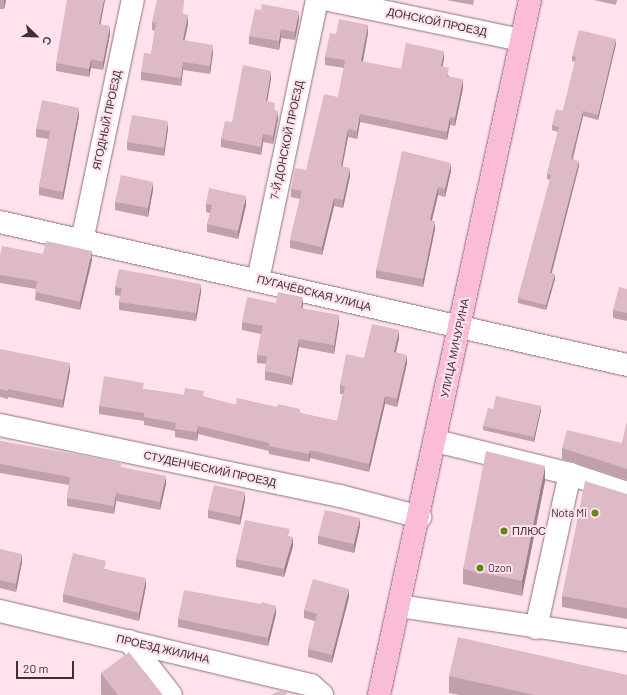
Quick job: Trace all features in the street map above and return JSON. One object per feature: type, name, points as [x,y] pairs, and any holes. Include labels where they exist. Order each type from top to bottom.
[{"type":"main road","name":"УЛИЦА МИЧУРИНА","points":[[379,695],[420,517],[530,0]]},
{"type":"street","name":"ЯГОДНЫЙ ПРОЕЗД","points":[[82,241],[133,0]]},
{"type":"street","name":"7-Й ДОНСКОЙ ПРОЕЗД","points":[[258,280],[317,0]]},
{"type":"street","name":"ДОНСКОЙ ПРОЕЗД","points":[[329,0],[521,40]]},
{"type":"street","name":"ПУГАЧЁВСКАЯ УЛИЦА","points":[[0,222],[258,280],[459,329],[627,365]]},
{"type":"street","name":"СТУДЕНЧЕСКИЙ ПРОЕЗД","points":[[0,425],[340,496],[420,517]]},
{"type":"street","points":[[436,441],[570,474],[627,493]]},
{"type":"street","points":[[536,628],[570,474]]},
{"type":"street","points":[[399,606],[536,628],[627,640]]},
{"type":"street","name":"ПРОЕЗД ЖИЛИНА","points":[[0,611],[311,685],[322,695]]},
{"type":"street","points":[[129,641],[171,695]]},
{"type":"building","points":[[67,0],[104,0],[99,24],[110,26],[103,62],[91,59],[89,69],[56,63]]},
{"type":"building","points":[[157,0],[184,0],[183,14],[188,15],[183,40],[213,45],[210,66],[183,62],[181,78],[141,72],[144,53],[151,54],[156,23],[152,22]]},
{"type":"building","points":[[262,4],[299,11],[295,32],[281,29],[279,41],[249,36],[255,9],[261,10]]},
{"type":"building","points":[[339,19],[368,25],[361,61],[401,69],[406,43],[444,51],[441,66],[449,68],[447,76],[463,79],[455,118],[450,117],[447,132],[360,114],[357,131],[348,129],[341,166],[350,168],[343,200],[334,198],[322,247],[290,240],[302,191],[291,189],[295,168],[306,170],[324,94],[338,97],[345,60],[325,57],[330,33],[336,34]]},
{"type":"building","points":[[579,30],[616,39],[598,115],[583,111],[571,159],[579,161],[550,273],[555,274],[546,305],[518,298],[551,175],[547,174],[559,127],[552,125],[556,109],[563,111],[576,57],[572,56]]},
{"type":"building","points":[[243,65],[271,71],[266,101],[275,103],[274,110],[278,111],[273,136],[263,134],[261,147],[221,139],[225,121],[232,122]]},
{"type":"building","points":[[42,100],[79,108],[63,192],[39,187],[50,131],[36,129]]},
{"type":"building","points":[[132,115],[168,121],[164,148],[127,142]]},
{"type":"building","points":[[402,151],[451,163],[445,189],[438,187],[430,220],[435,221],[423,279],[376,270]]},
{"type":"building","points":[[121,175],[153,182],[148,208],[115,202]]},
{"type":"building","points":[[209,188],[246,196],[238,231],[207,224],[212,205],[206,204]]},
{"type":"building","points":[[46,241],[92,251],[80,302],[35,292],[37,281],[0,275],[0,255],[2,246],[43,254]]},
{"type":"building","points":[[119,269],[201,284],[196,313],[119,302],[122,288],[115,287]]},
{"type":"building","points":[[619,287],[627,289],[627,313],[613,310]]},
{"type":"building","points":[[278,292],[303,297],[301,308],[339,315],[334,345],[299,339],[292,377],[265,371],[267,356],[257,355],[263,326],[242,322],[247,297],[276,303]]},
{"type":"building","points":[[372,324],[399,330],[394,352],[407,355],[397,399],[385,396],[369,464],[310,450],[309,454],[269,446],[269,443],[198,426],[197,432],[175,429],[176,423],[144,417],[144,413],[99,406],[104,376],[144,383],[143,389],[184,395],[185,388],[204,391],[203,396],[236,405],[237,398],[277,407],[278,404],[300,409],[300,413],[337,421],[345,387],[340,385],[346,354],[364,358]]},
{"type":"building","points":[[0,349],[70,363],[63,400],[8,389],[8,391],[0,389]]},
{"type":"building","points":[[496,396],[541,406],[534,437],[483,426],[488,408],[493,409]]},
{"type":"building","points":[[627,422],[627,469],[562,448],[567,430],[622,443]]},
{"type":"building","points":[[0,441],[122,462],[121,467],[166,476],[160,502],[116,493],[114,506],[67,498],[70,477],[0,464]]},
{"type":"building","name":"ПЛЮС","points":[[486,451],[545,466],[522,581],[463,569]]},
{"type":"building","points":[[585,481],[627,494],[627,608],[562,596]]},
{"type":"building","points":[[214,485],[245,492],[240,517],[208,510]]},
{"type":"building","points":[[325,510],[360,518],[354,544],[318,536]]},
{"type":"building","points":[[245,520],[290,529],[288,536],[293,537],[284,569],[236,559]]},
{"type":"building","points":[[0,549],[22,554],[16,584],[0,580]]},
{"type":"building","points":[[73,553],[106,561],[104,569],[146,578],[139,613],[63,594]]},
{"type":"building","points":[[313,579],[349,589],[332,655],[308,649],[317,614],[304,610]]},
{"type":"building","points":[[184,590],[261,604],[262,602],[276,606],[268,638],[178,619]]},
{"type":"building","points":[[458,637],[627,675],[627,695],[535,695],[449,676]]},
{"type":"building","points":[[129,652],[163,695],[118,695],[101,673]]},
{"type":"building","points":[[284,689],[287,695],[270,695]]},
{"type":"place","name":"Nota Mi","points":[[595,513]]},
{"type":"place","name":"ПЛЮС","points":[[504,531]]},
{"type":"place","name":"Ozon","points":[[480,568]]}]
